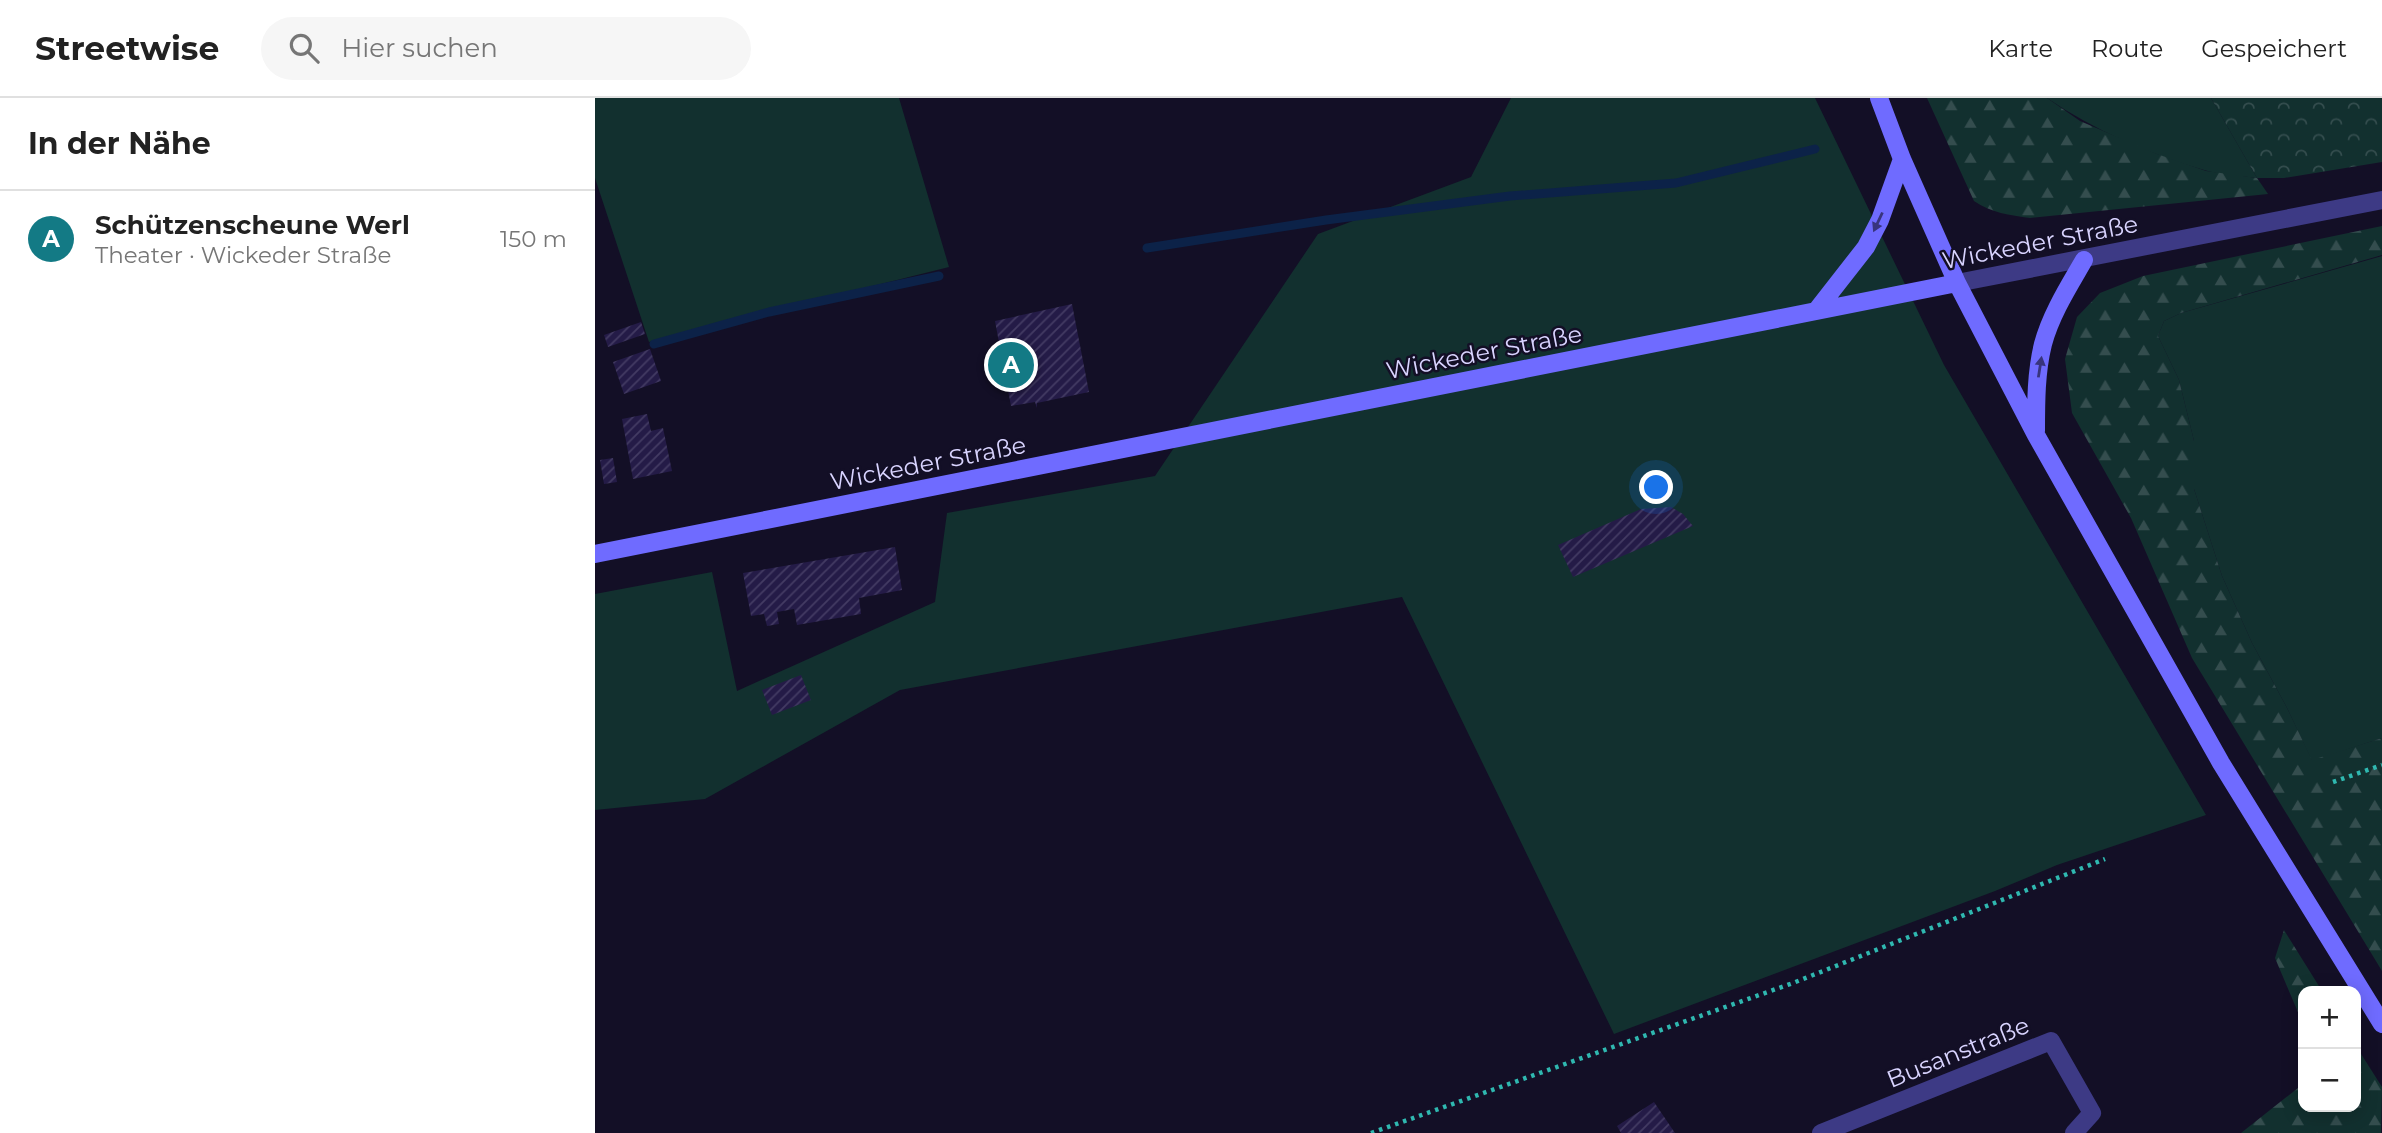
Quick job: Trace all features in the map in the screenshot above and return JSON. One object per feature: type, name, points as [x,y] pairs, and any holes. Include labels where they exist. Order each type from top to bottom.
[{"type":"main road","points":[[1879,98],[1902,159],[1957,283],[2036,435],[2221,762],[2382,1024]]},
{"type":"main road","points":[[1816,311],[1866,247],[1880,220],[1902,159]]},
{"type":"main road","points":[[2036,435],[2037,385],[2043,343],[2084,260]]},
{"type":"main road","name":"Wickeder Straße","points":[[595,554],[1957,283]]},
{"type":"street","name":"Wickeder Straße","points":[[1957,283],[2382,200]]},
{"type":"street","name":"Busanstraße","points":[[1821,1133],[2051,1041],[2092,1113],[2074,1133]]},
{"type":"path","points":[[2333,782],[2382,765]]},
{"type":"path","points":[[1371,1133],[1793,983],[2105,859]]},
{"type":"green space","points":[[595,98],[899,98],[949,267],[649,342],[595,178]]},
{"type":"green space","points":[[1511,98],[1815,98],[1944,365],[2206,815],[2057,865],[1995,891],[1614,1034],[1402,597],[900,690],[705,799],[595,810],[595,594],[712,572],[737,691],[935,602],[947,513],[1155,476],[1318,234],[1471,177]]},
{"type":"green space","points":[[1927,98],[2047,98],[2080,121],[2157,154],[2206,171],[2257,178],[2268,194],[2030,218],[2001,213],[1974,201]]},
{"type":"green space","points":[[2047,98],[2211,98],[2257,178],[2210,172],[2183,164],[2103,131]]},
{"type":"green space","points":[[2211,98],[2382,98],[2382,162],[2284,178],[2257,178]]},
{"type":"green space","points":[[2382,226],[2382,255],[2181,313],[2164,321],[2158,336],[2179,380],[2194,441],[2194,489],[2222,576],[2252,643],[2312,760],[2382,738],[2382,971],[2192,658],[2131,518],[2072,413],[2065,359],[2077,317],[2100,293],[2143,276]]},
{"type":"green space","points":[[2382,256],[2382,738],[2312,761],[2252,643],[2222,576],[2194,489],[2194,441],[2179,380],[2158,336],[2164,321],[2181,313]]},
{"type":"green space","points":[[2284,930],[2319,986],[2298,986],[2298,1012],[2275,958]]},
{"type":"green space","points":[[2361,1054],[2382,1087],[2381,1133],[2241,1133],[2298,1088],[2298,1112],[2361,1112]]},
{"type":"building","points":[[1072,304],[1089,392],[1037,403],[1037,408],[1035,402],[1011,406],[1006,380],[999,381],[992,349],[1000,348],[995,321]]},
{"type":"building","points":[[641,322],[645,334],[608,347],[604,335]]},
{"type":"building","points":[[650,349],[661,381],[624,394],[613,362]]},
{"type":"building","points":[[647,414],[651,431],[663,428],[672,471],[633,479],[622,419]]},
{"type":"building","points":[[613,458],[617,482],[604,484],[600,460]]},
{"type":"building","points":[[1671,507],[1683,514],[1693,526],[1573,577],[1558,545],[1641,509]]},
{"type":"building","points":[[895,547],[902,590],[859,598],[861,614],[797,625],[794,609],[777,612],[779,624],[767,626],[764,614],[751,616],[743,573]]},
{"type":"building","points":[[801,675],[811,700],[772,715],[762,690]]},
{"type":"building","points":[[1654,1102],[1675,1133],[1621,1133],[1617,1126]]},
{"type":"waterway","points":[[1147,248],[1326,220],[1510,196],[1676,183],[1815,149]]},
{"type":"waterway","points":[[654,344],[769,312],[939,276]]},
{"type":"place","name":"Schützenscheune Werl","points":[[1011,365]]}]
